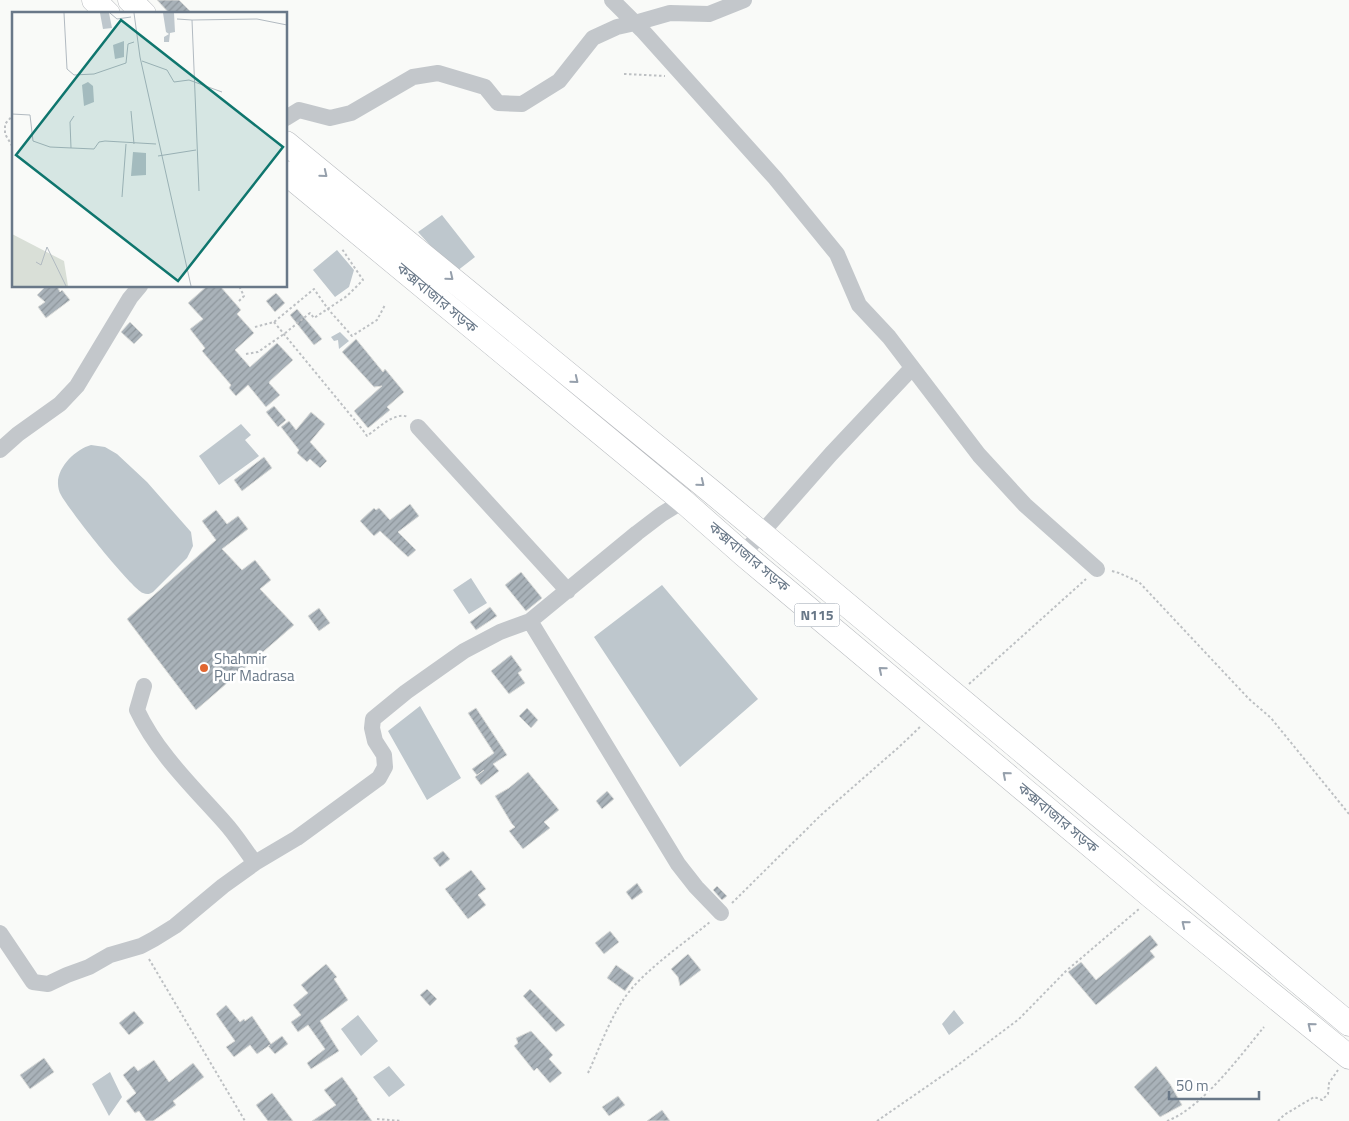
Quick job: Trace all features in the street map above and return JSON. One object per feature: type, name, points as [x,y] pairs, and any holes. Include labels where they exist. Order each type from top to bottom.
[{"type":"highway","points":[[94,0],[106,12]]},
{"type":"highway","points":[[130,0],[142,12]]},
{"type":"highway","name":"কক্সবাজার সড়ক","points":[[288,145],[760,532],[1349,1024]]},
{"type":"highway","name":"কক্সবাজার সড়ক","points":[[288,175],[683,501],[743,554],[1152,897],[1349,1056]]},
{"type":"street","points":[[612,0],[775,178],[836,254],[859,305],[889,337],[979,456],[1025,505],[1097,569]]},
{"type":"street","points":[[288,117],[299,110],[330,118],[351,113],[414,77],[438,73],[485,88],[498,103],[522,104],[559,81],[593,38],[617,27],[670,13],[709,14],[744,0]]},
{"type":"street","points":[[0,450],[18,434],[60,404],[77,386],[130,298],[138,288]]},
{"type":"street","points":[[743,554],[760,532],[912,368]]},
{"type":"street","points":[[418,426],[568,591]]},
{"type":"street","points":[[0,933],[33,982],[48,984],[89,967],[110,955],[142,946],[175,926],[223,886],[255,863],[297,838],[379,778],[385,767],[384,755],[375,741],[372,728],[373,719],[406,692],[464,651],[500,632],[530,621],[637,533],[683,501]]},
{"type":"street","points":[[530,621],[678,864],[696,887],[721,913]]},
{"type":"street","points":[[144,686],[137,710],[146,730],[227,825],[255,863]]},
{"type":"path","points":[[624,74],[683,77]]},
{"type":"path","points":[[12,116],[5,124],[5,134],[12,145]]},
{"type":"path","points":[[246,354],[258,352],[310,313],[314,318],[346,296],[363,280],[342,249]]},
{"type":"path","points":[[238,301],[244,296],[239,288]]},
{"type":"path","points":[[255,327],[274,322],[314,289],[328,309],[352,336],[377,320],[384,306]]},
{"type":"path","points":[[274,322],[367,436],[393,418],[403,415],[418,426]]},
{"type":"path","points":[[955,696],[1097,569],[1118,573],[1139,582],[1249,699],[1271,718],[1349,814]]},
{"type":"path","points":[[588,1073],[616,1012],[632,988],[721,913],[821,815],[899,748],[934,713]]},
{"type":"path","points":[[877,1121],[958,1065],[1019,1019],[1066,971],[1152,897]]},
{"type":"path","points":[[142,946],[245,1121]]},
{"type":"path","points":[[1167,1121],[1174,1120],[1189,1109],[1212,1088],[1264,1027]]},
{"type":"path","points":[[1278,1121],[1284,1115],[1314,1097],[1322,1100],[1328,1094],[1329,1083],[1349,1056]]},
{"type":"path","points":[[378,1119],[402,1121]]},
{"type":"shaded area","points":[[442,215],[475,257],[457,271],[418,232]]},
{"type":"shaded area","points":[[337,250],[354,270],[349,287],[335,297],[313,270]]},
{"type":"shaded area","points":[[340,332],[349,341],[339,349],[338,340],[334,341],[331,337]]},
{"type":"shaded area","points":[[241,424],[251,435],[245,440],[259,456],[219,485],[199,456]]},
{"type":"shaded area","points":[[91,445],[105,447],[117,454],[147,482],[191,532],[193,546],[187,558],[151,593],[143,593],[136,588],[113,563],[66,503],[60,492],[59,478],[64,465],[79,450]]},
{"type":"shaded area","points":[[471,578],[487,603],[469,614],[453,590]]},
{"type":"shaded area","points":[[662,585],[758,699],[680,767],[594,637]]},
{"type":"shaded area","points":[[420,706],[461,778],[427,800],[388,731]]},
{"type":"shaded area","points":[[954,1010],[964,1023],[949,1035],[942,1024]]},
{"type":"shaded area","points":[[358,1015],[378,1041],[361,1056],[341,1029]]},
{"type":"shaded area","points":[[389,1066],[405,1085],[389,1097],[373,1077]]},
{"type":"shaded area","points":[[110,1072],[122,1097],[109,1116],[92,1084]]},
{"type":"building","points":[[157,0],[179,0],[191,12],[168,12]]},
{"type":"building","points":[[44,288],[58,288],[70,300],[46,318],[38,307],[45,302],[37,295]]},
{"type":"building","points":[[205,288],[222,288],[241,310],[237,314],[254,333],[235,350],[250,367],[277,343],[293,360],[269,383],[280,395],[266,407],[248,385],[236,396],[229,388],[231,385],[202,351],[205,348],[190,329],[203,319],[188,303]]},
{"type":"building","points":[[276,293],[285,303],[275,312],[266,301]]},
{"type":"building","points":[[297,309],[322,339],[314,345],[290,315]]},
{"type":"building","points":[[130,322],[143,335],[134,344],[121,332]]},
{"type":"building","points":[[356,339],[383,372],[385,369],[404,392],[387,407],[390,410],[368,428],[354,411],[382,386],[374,387],[342,352]]},
{"type":"building","points":[[274,406],[286,420],[278,427],[266,412]]},
{"type":"building","points":[[311,412],[325,424],[310,442],[327,461],[320,468],[310,459],[307,462],[297,453],[299,450],[281,427],[289,421],[296,430]]},
{"type":"building","points":[[264,457],[272,468],[242,491],[234,480]]},
{"type":"building","points":[[410,504],[419,516],[398,532],[416,550],[408,557],[380,531],[374,536],[360,521],[374,508],[376,510],[379,508],[390,520]]},
{"type":"building","name":"Shahmir Pur Madrasa","points":[[216,510],[227,524],[238,516],[248,529],[222,549],[242,570],[255,560],[271,580],[260,589],[294,625],[196,710],[127,619],[216,540],[202,521]]},
{"type":"building","points":[[521,572],[542,598],[526,611],[505,585]]},
{"type":"building","points":[[490,607],[497,616],[476,630],[470,622]]},
{"type":"building","points":[[319,608],[330,623],[319,631],[308,616]]},
{"type":"building","points":[[511,655],[522,670],[518,673],[525,683],[509,694],[491,671]]},
{"type":"building","points":[[476,708],[507,755],[493,764],[499,771],[481,785],[475,777],[484,770],[477,775],[472,769],[494,753],[468,713]]},
{"type":"building","points":[[527,708],[538,720],[531,728],[519,716]]},
{"type":"building","points":[[528,772],[559,810],[544,822],[550,828],[523,849],[509,831],[515,827],[495,796],[509,788]]},
{"type":"building","points":[[607,791],[614,799],[602,809],[596,801]]},
{"type":"building","points":[[443,851],[450,859],[440,867],[433,858]]},
{"type":"building","points":[[471,870],[486,889],[478,895],[486,905],[468,919],[445,889]]},
{"type":"building","points":[[637,883],[643,892],[632,900],[626,892]]},
{"type":"building","points":[[717,886],[727,896],[722,900],[713,890]]},
{"type":"building","points":[[610,931],[619,942],[604,954],[595,943]]},
{"type":"building","points":[[1150,935],[1158,945],[1150,951],[1155,957],[1096,1005],[1068,972],[1081,962],[1096,980]]},
{"type":"building","points":[[688,954],[701,970],[680,986],[678,977],[671,969]]},
{"type":"building","points":[[326,964],[337,977],[334,979],[348,1000],[320,1021],[339,1051],[311,1069],[307,1063],[325,1049],[308,1025],[298,1032],[291,1022],[301,1015],[293,1005],[308,993],[301,985]]},
{"type":"building","points":[[616,965],[634,978],[625,991],[607,978]]},
{"type":"building","points":[[427,989],[437,999],[430,1006],[420,995]]},
{"type":"building","points":[[530,989],[565,1025],[556,1032],[523,996]]},
{"type":"building","points":[[226,1005],[240,1022],[252,1016],[271,1044],[282,1036],[288,1044],[275,1054],[268,1046],[257,1054],[250,1045],[234,1057],[226,1047],[235,1041],[216,1014]]},
{"type":"building","points":[[134,1011],[144,1023],[129,1035],[119,1023]]},
{"type":"building","points":[[531,1031],[553,1055],[549,1059],[562,1073],[550,1083],[537,1068],[534,1071],[514,1046],[518,1043],[516,1038]]},
{"type":"building","points":[[44,1058],[54,1072],[30,1089],[20,1075]]},
{"type":"building","points":[[154,1060],[169,1082],[193,1063],[204,1077],[173,1101],[176,1105],[153,1121],[146,1121],[139,1111],[135,1113],[126,1101],[136,1093],[123,1075],[134,1066],[138,1071]]},
{"type":"building","points":[[1156,1066],[1170,1084],[1182,1105],[1160,1117],[1134,1087]]},
{"type":"building","points":[[342,1077],[372,1121],[312,1121],[336,1105],[324,1090]]},
{"type":"building","points":[[272,1093],[293,1121],[268,1121],[256,1105]]},
{"type":"building","points":[[618,1096],[625,1105],[609,1116],[602,1107]]},
{"type":"building","points":[[662,1110],[670,1121],[647,1121]]},
{"type":"place","name":"Shahmir Pur Madrasa","points":[[204,668]]}]
